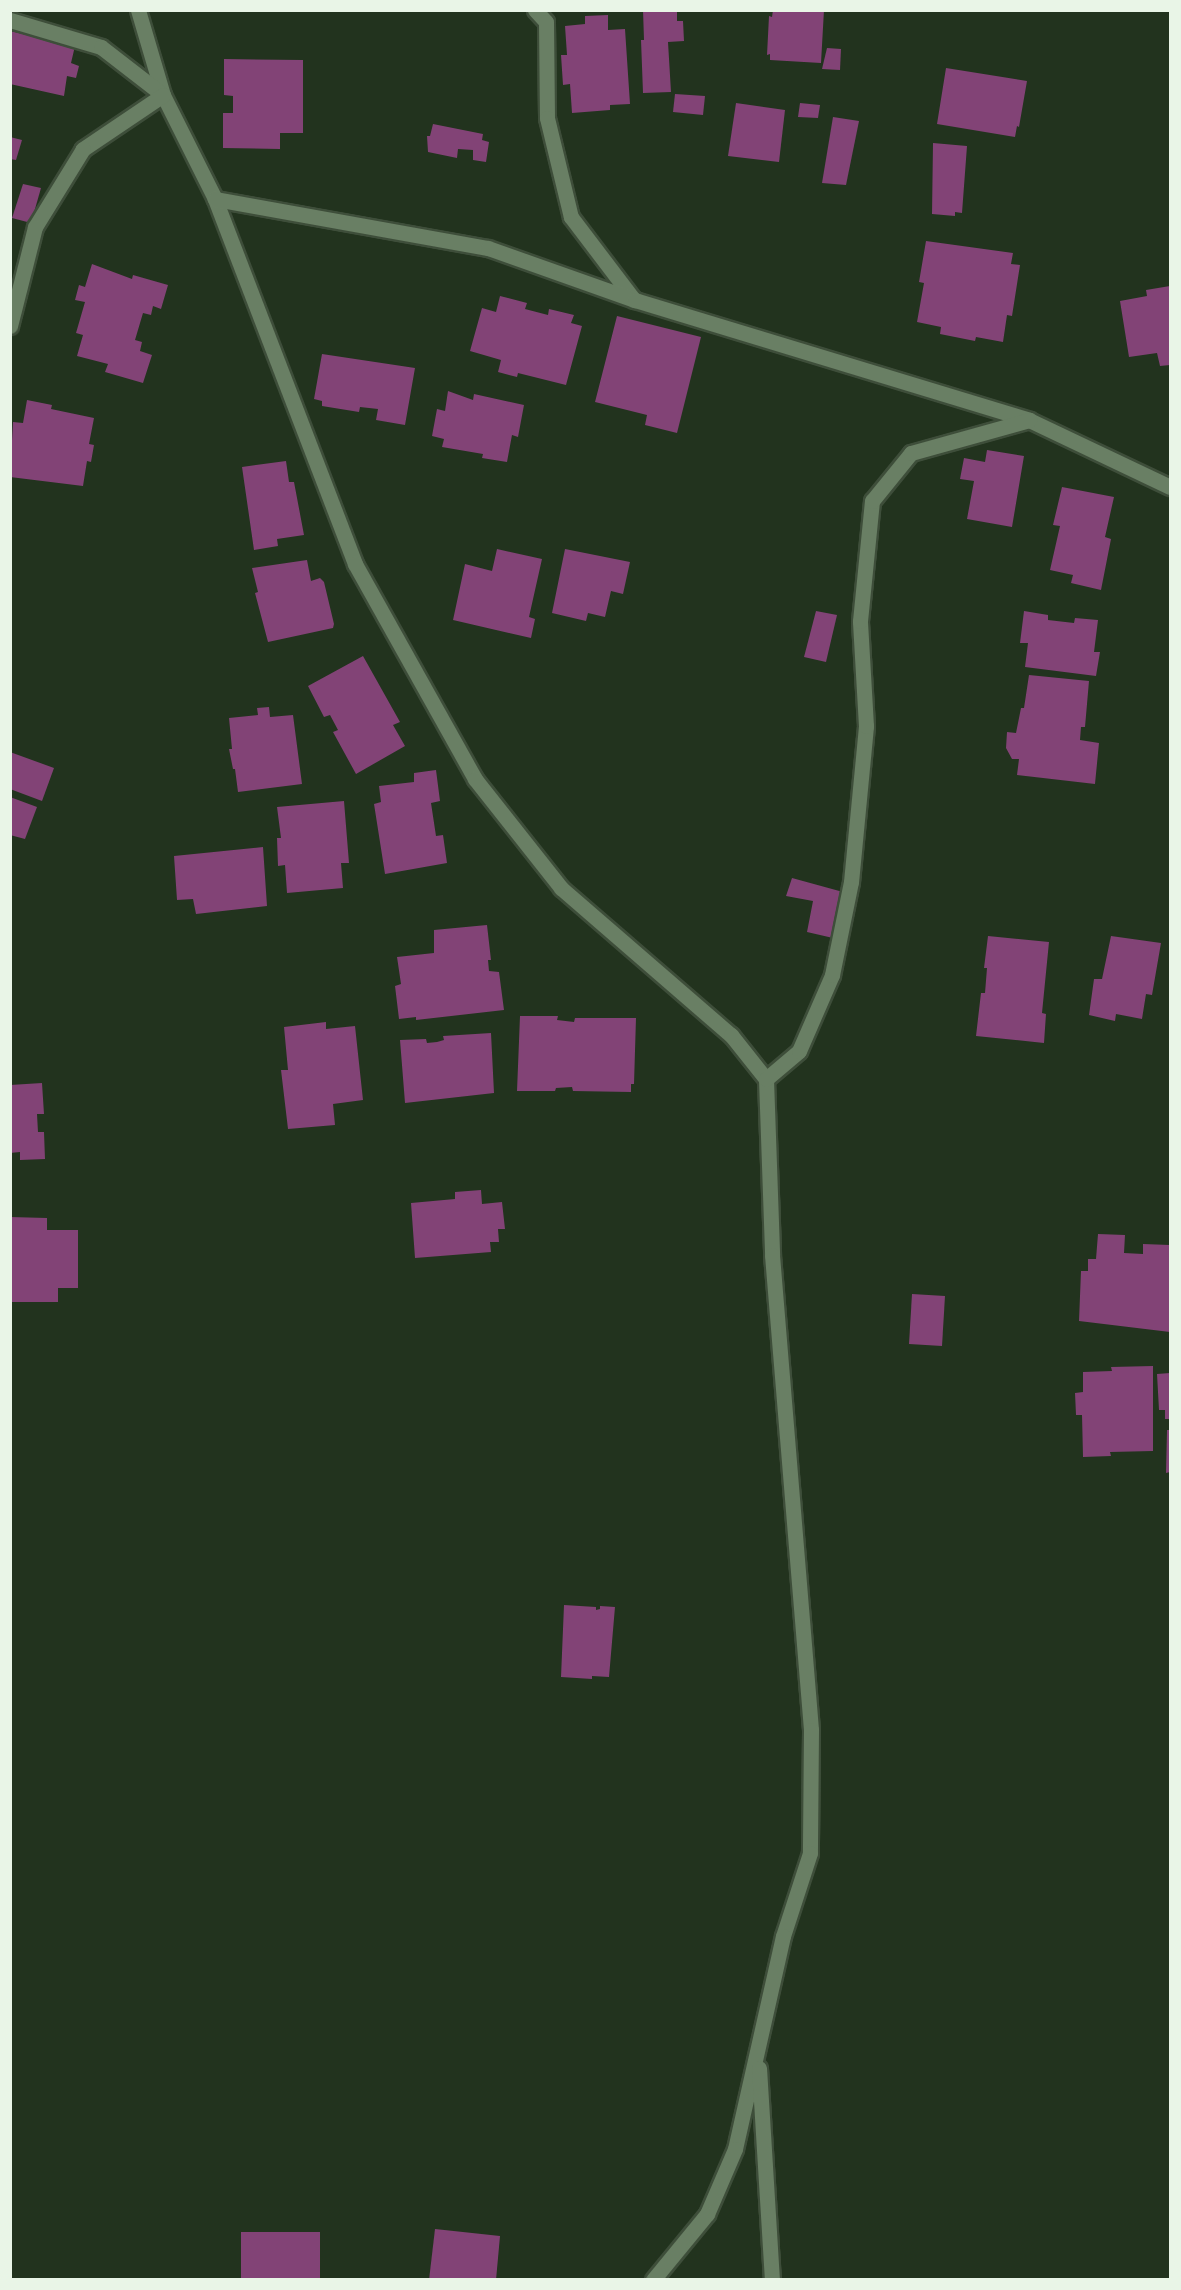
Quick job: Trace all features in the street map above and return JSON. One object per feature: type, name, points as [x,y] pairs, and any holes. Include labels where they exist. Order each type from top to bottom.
[{"type":"street","points":[[138,10],[164,95],[215,199],[355,564],[475,779],[561,888],[731,1035],[766,1080],[772,1255],[810,1718],[812,1787],[810,1853],[783,1936],[735,2149],[707,2214],[652,2280]]},
{"type":"street","points":[[535,10],[546,22],[547,118],[571,217],[635,300]]},
{"type":"street","points":[[10,20],[101,47],[164,95]]},
{"type":"street","points":[[10,326],[35,227],[83,149],[164,95]]},
{"type":"street","points":[[215,199],[488,248],[635,300],[1029,420],[1170,487]]},
{"type":"street","points":[[766,1080],[799,1051],[832,975],[850,882],[866,726],[860,621],[872,501],[911,453],[1029,420]]},
{"type":"street","points":[[758,2047],[772,2280]]},
{"type":"building","points":[[643,10],[677,10],[677,21],[683,21],[684,41],[668,42],[671,92],[643,93],[641,40],[644,40]]},
{"type":"building","points":[[773,10],[824,10],[821,63],[770,60],[770,54],[767,55],[769,16],[772,17]]},
{"type":"building","points":[[608,15],[608,30],[625,29],[630,104],[610,105],[610,110],[572,113],[570,84],[563,85],[561,55],[567,55],[565,26],[585,24],[585,16]]},
{"type":"building","points":[[10,31],[75,46],[71,63],[79,66],[76,78],[67,76],[64,96],[10,84]]},
{"type":"building","points":[[827,48],[841,49],[840,70],[822,69]]},
{"type":"building","points":[[224,59],[303,60],[303,133],[280,133],[280,149],[223,148],[223,113],[233,113],[233,96],[224,95]]},
{"type":"building","points":[[946,68],[1027,81],[1019,127],[1017,126],[1015,137],[937,124]]},
{"type":"building","points":[[675,94],[705,96],[703,115],[673,112]]},
{"type":"building","points":[[736,103],[785,110],[779,162],[728,156]]},
{"type":"building","points":[[800,103],[820,105],[818,118],[798,117]]},
{"type":"building","points":[[833,117],[859,121],[846,185],[822,183]]},
{"type":"building","points":[[433,124],[483,134],[482,140],[489,142],[486,162],[473,160],[473,150],[458,149],[457,158],[428,152],[427,136],[430,136]]},
{"type":"building","points":[[10,137],[22,140],[16,160],[10,159]]},
{"type":"building","points":[[933,143],[967,146],[962,213],[955,212],[955,216],[932,214]]},
{"type":"building","points":[[23,184],[41,188],[31,223],[12,218]]},
{"type":"building","points":[[926,241],[1013,253],[1011,264],[1020,265],[1012,316],[1007,315],[1003,342],[976,337],[975,341],[940,334],[941,327],[917,322],[924,283],[919,282]]},
{"type":"building","points":[[92,264],[132,279],[133,275],[168,285],[161,309],[153,306],[151,315],[143,313],[135,340],[142,342],[140,351],[152,355],[143,383],[105,372],[108,364],[77,356],[83,335],[76,333],[85,302],[75,300],[79,285],[85,287]]},
{"type":"building","points":[[1170,286],[1170,365],[1160,366],[1157,353],[1129,357],[1120,301],[1147,296],[1146,290]]},
{"type":"building","points":[[500,296],[527,303],[525,309],[548,315],[549,309],[574,315],[571,323],[582,326],[566,385],[518,373],[517,377],[498,372],[501,360],[470,351],[482,308],[496,312]]},
{"type":"building","points":[[617,316],[701,337],[677,433],[645,425],[647,415],[595,402]]},
{"type":"building","points":[[322,354],[415,368],[405,425],[376,420],[378,409],[360,407],[359,412],[322,406],[322,401],[314,399]]},
{"type":"building","points":[[448,391],[473,400],[474,394],[524,405],[518,437],[512,435],[507,462],[482,458],[483,454],[442,447],[444,439],[432,436],[437,409],[445,411]]},
{"type":"building","points":[[27,400],[52,405],[51,409],[94,418],[89,444],[94,445],[91,462],[87,461],[83,486],[10,477],[13,422],[23,423]]},
{"type":"building","points":[[987,450],[1024,456],[1012,527],[967,519],[974,481],[960,479],[964,458],[985,462]]},
{"type":"building","points":[[286,461],[289,482],[294,482],[304,535],[277,539],[278,546],[254,550],[242,467]]},
{"type":"building","points":[[1062,487],[1114,497],[1105,537],[1111,539],[1101,590],[1071,583],[1073,575],[1050,570],[1060,526],[1053,525]]},
{"type":"building","points":[[497,549],[542,559],[529,617],[535,619],[531,638],[453,620],[465,564],[492,571]]},
{"type":"building","points":[[565,549],[630,562],[623,594],[611,591],[605,617],[588,613],[586,621],[552,613]]},
{"type":"building","points":[[307,560],[311,581],[320,578],[324,582],[333,628],[268,642],[255,593],[258,592],[252,568]]},
{"type":"building","points":[[816,611],[837,615],[826,662],[804,657]]},
{"type":"building","points":[[1024,611],[1048,615],[1048,620],[1074,623],[1075,618],[1098,620],[1094,652],[1100,652],[1096,676],[1025,667],[1028,643],[1020,643]]},
{"type":"building","points":[[363,656],[400,722],[393,725],[405,746],[356,774],[333,732],[338,730],[330,715],[324,717],[308,686]]},
{"type":"building","points":[[1029,675],[1089,681],[1085,727],[1081,727],[1080,740],[1099,743],[1095,784],[1017,775],[1019,759],[1012,759],[1006,748],[1007,732],[1016,733],[1021,708],[1024,708]]},
{"type":"building","points":[[269,707],[270,717],[293,715],[302,784],[238,792],[229,749],[232,749],[229,718],[258,715],[257,708]]},
{"type":"building","points":[[10,752],[54,768],[42,801],[10,789]]},
{"type":"building","points":[[436,770],[440,801],[431,803],[436,836],[443,835],[447,863],[385,874],[374,804],[381,802],[379,786],[414,782],[414,773]]},
{"type":"building","points":[[10,797],[37,807],[25,839],[10,835]]},
{"type":"building","points":[[344,801],[349,863],[341,863],[343,888],[287,893],[285,865],[278,866],[277,838],[281,838],[277,807]]},
{"type":"building","points":[[263,847],[267,906],[196,914],[193,899],[177,900],[174,856]]},
{"type":"building","points":[[792,878],[843,892],[833,938],[807,932],[813,901],[786,896]]},
{"type":"building","points":[[487,925],[491,960],[488,960],[489,971],[499,972],[504,1010],[416,1020],[416,1017],[399,1019],[395,986],[401,984],[397,957],[434,953],[434,930]]},
{"type":"building","points":[[988,936],[1049,942],[1042,1013],[1046,1014],[1044,1043],[976,1036],[981,993],[985,993],[987,968],[984,968]]},
{"type":"building","points":[[1111,936],[1161,943],[1152,995],[1146,994],[1142,1019],[1116,1014],[1115,1021],[1089,1015],[1094,979],[1102,979]]},
{"type":"building","points":[[520,1016],[558,1016],[557,1020],[574,1022],[575,1018],[636,1018],[634,1084],[631,1084],[631,1092],[573,1091],[572,1087],[556,1088],[555,1091],[517,1091]]},
{"type":"building","points":[[326,1022],[326,1029],[355,1026],[363,1100],[333,1104],[335,1125],[288,1129],[281,1070],[288,1070],[284,1027]]},
{"type":"building","points":[[491,1033],[494,1093],[405,1103],[400,1040],[426,1039],[427,1043],[444,1040],[443,1036]]},
{"type":"building","points":[[42,1083],[44,1114],[37,1114],[38,1132],[44,1132],[45,1159],[20,1160],[20,1152],[10,1153],[10,1085]]},
{"type":"building","points":[[481,1190],[482,1204],[502,1202],[505,1229],[498,1229],[499,1242],[490,1242],[491,1252],[415,1258],[411,1203],[455,1199],[455,1192]]},
{"type":"building","points":[[10,1217],[47,1218],[47,1230],[78,1230],[78,1288],[58,1288],[58,1302],[10,1302]]},
{"type":"building","points":[[1098,1234],[1125,1235],[1124,1253],[1143,1254],[1143,1244],[1170,1245],[1170,1332],[1079,1321],[1081,1271],[1088,1271],[1088,1259],[1096,1259]]},
{"type":"building","points":[[912,1294],[945,1296],[942,1346],[909,1344]]},
{"type":"building","points":[[1153,1366],[1153,1451],[1110,1452],[1111,1456],[1083,1457],[1082,1415],[1076,1415],[1075,1393],[1083,1392],[1083,1372],[1112,1371],[1111,1367]]},
{"type":"building","points":[[1170,1373],[1170,1419],[1165,1419],[1165,1410],[1159,1410],[1157,1374]]},
{"type":"building","points":[[1167,1430],[1170,1430],[1170,1472],[1166,1473]]},
{"type":"building","points":[[564,1605],[596,1607],[596,1610],[600,1609],[600,1606],[615,1607],[609,1677],[592,1676],[592,1679],[561,1677]]},
{"type":"building","points":[[435,2229],[500,2236],[496,2280],[429,2280]]},
{"type":"building","points":[[241,2232],[320,2232],[320,2280],[241,2280]]}]
